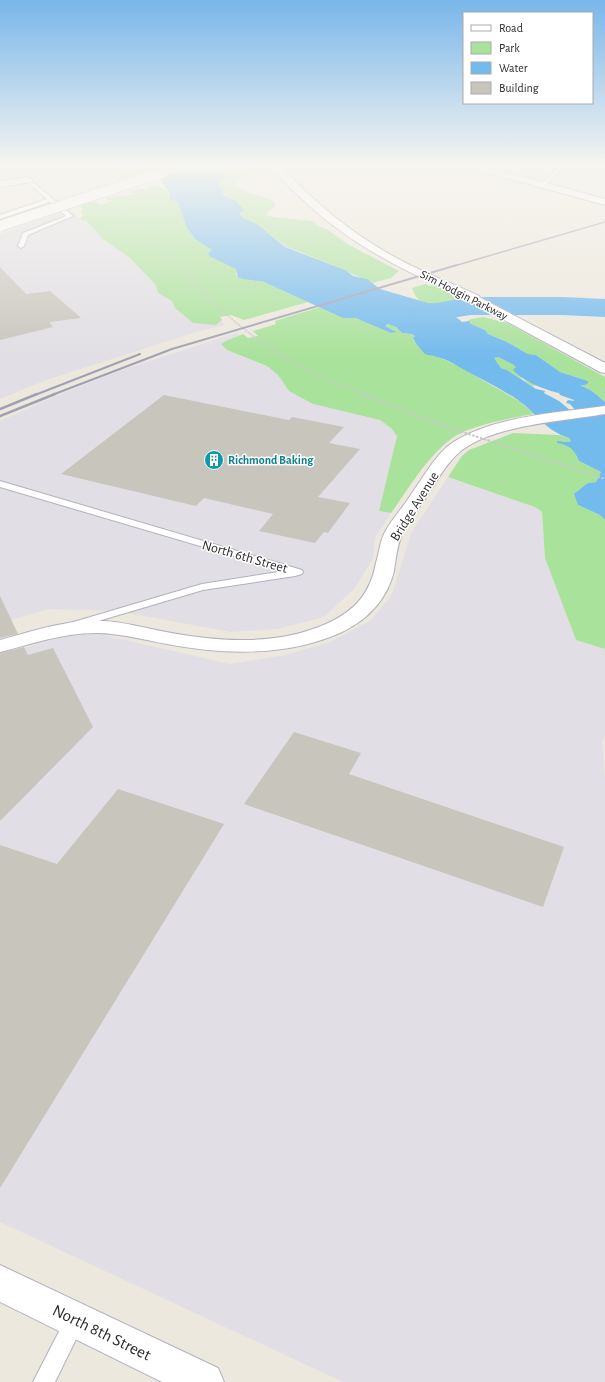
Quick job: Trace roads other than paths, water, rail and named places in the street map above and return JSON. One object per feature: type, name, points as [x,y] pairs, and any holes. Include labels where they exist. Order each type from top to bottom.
[{"type":"street","name":"Sim Hodgin Parkway","points":[[347,230],[366,245],[388,258],[475,299],[605,369]]},
{"type":"street","name":"Bridge Avenue","points":[[0,646],[57,630],[95,627],[112,628],[193,643],[240,647],[282,643],[332,630],[349,620],[363,609],[374,596],[384,573],[390,542],[394,532],[448,455],[456,447],[478,436],[504,426],[605,410]]},
{"type":"street","name":"North 8th Street","points":[[0,1283],[204,1382]]},
{"type":"lane","points":[[21,246],[25,234],[34,230]]},
{"type":"lane","name":"North 6th Street","points":[[0,484],[298,572],[202,587],[57,630]]},
{"type":"lane","points":[[44,1382],[76,1320]]},
{"type":"water","points":[[189,230],[265,230],[285,247],[345,270],[353,276],[367,279],[380,289],[428,303],[441,304],[457,314],[456,317],[462,322],[469,321],[471,324],[485,330],[488,334],[507,342],[528,354],[536,355],[560,372],[588,381],[585,385],[580,385],[592,391],[605,402],[605,520],[600,515],[578,505],[574,494],[588,483],[596,482],[601,472],[579,461],[575,453],[568,446],[557,443],[557,441],[571,441],[569,438],[548,427],[518,400],[449,361],[425,354],[413,338],[415,336],[412,334],[402,333],[396,327],[388,324],[385,326],[396,332],[391,333],[356,318],[343,318],[264,282],[238,277],[236,269],[211,257],[208,254],[212,250],[195,239]],"holes":[[[498,357],[514,365],[516,368],[513,369],[520,377],[574,400],[568,400],[566,403],[570,404],[576,411],[571,411],[559,401],[544,393],[545,391],[536,389],[507,370],[501,368],[494,358]]]},
{"type":"waterway","points":[[424,313],[471,306],[562,306],[605,308]]},
{"type":"railway","points":[[454,266],[576,230]]},
{"type":"railway","points":[[52,395],[172,349],[457,265]]},
{"type":"railway","points":[[35,395],[140,354]]},
{"type":"railway","points":[[0,409],[37,394]]},
{"type":"railway","points":[[0,416],[55,394]]},
{"type":"place","name":"Richmond Baking","points":[[214,460]]}]
